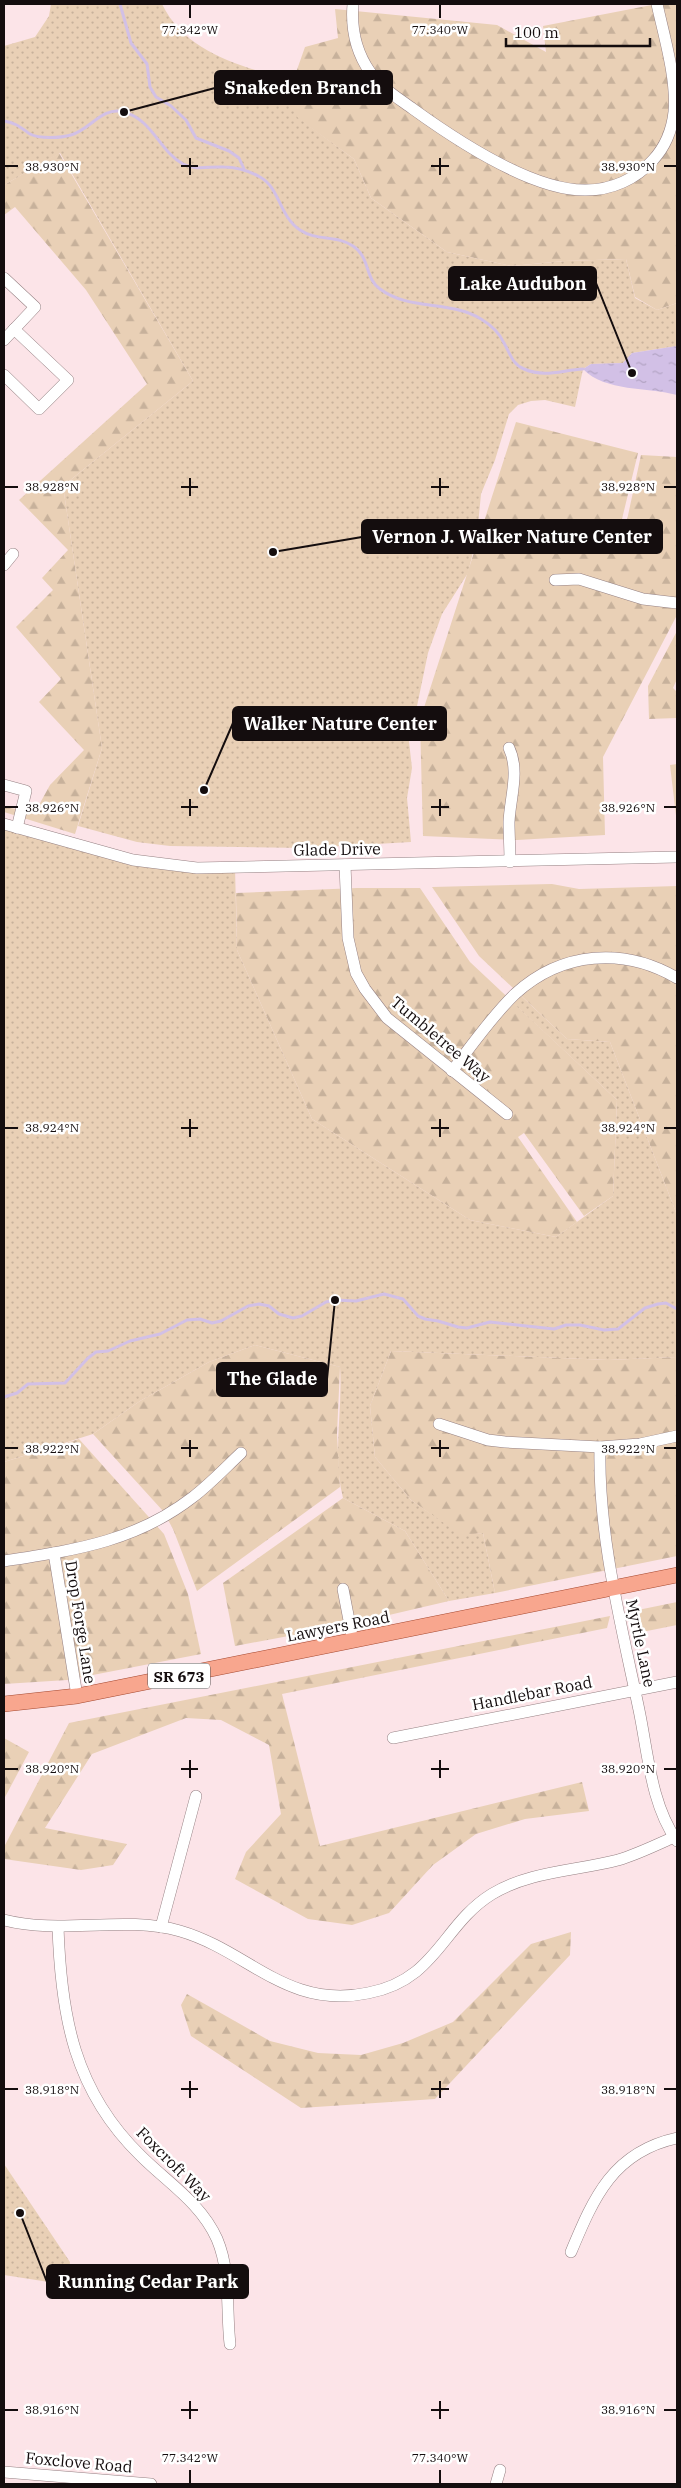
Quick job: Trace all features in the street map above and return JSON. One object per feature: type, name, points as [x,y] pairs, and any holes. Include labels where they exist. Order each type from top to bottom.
[{"type":"main road","name":"Lawyers Road","points":[[4,1704],[77,1696],[677,1575]]},
{"type":"street","points":[[353,4],[353,27],[356,43],[370,72],[384,87],[451,137],[476,152],[516,171],[570,189],[599,190],[620,184],[640,172],[658,154],[671,128],[675,99],[673,66],[657,4]]},
{"type":"street","points":[[4,278],[35,307],[4,340]]},
{"type":"street","points":[[4,375],[39,410],[68,380],[14,329]]},
{"type":"street","points":[[4,565],[14,554]]},
{"type":"street","points":[[555,580],[579,579],[644,599],[677,603]]},
{"type":"street","points":[[509,748],[515,774],[509,822],[510,862]]},
{"type":"street","points":[[4,786],[26,791],[17,828]]},
{"type":"street","name":"Glade Drive","points":[[4,824],[109,855],[152,864],[197,868],[677,857]]},
{"type":"street","name":"Tumbletree Way","points":[[344,865],[348,938],[354,964],[365,990],[387,1018],[506,1114]]},
{"type":"street","points":[[452,1070],[514,995],[530,982],[562,964],[594,958],[631,960],[649,964],[677,978]]},
{"type":"street","points":[[439,1424],[488,1440],[600,1447],[640,1444],[677,1436]]},
{"type":"street","name":"Myrtle Lane","points":[[600,1447],[602,1524],[613,1588],[654,1782],[662,1811],[676,1839]]},
{"type":"street","name":"Drop Forge Lane","points":[[4,1561],[104,1543],[150,1525],[193,1498],[241,1453]]},
{"type":"street","name":"Drop Forge Lane","points":[[54,1553],[77,1696]]},
{"type":"street","points":[[343,1589],[353,1641]]},
{"type":"street","name":"Handlebar Road","points":[[393,1738],[677,1682]]},
{"type":"street","points":[[161,1927],[196,1796]]},
{"type":"street","points":[[4,1920],[58,1927],[129,1925],[161,1927],[203,1940],[264,1974],[304,1992],[337,1997],[370,1993],[394,1985],[416,1972],[441,1948],[475,1906],[507,1886],[534,1877],[618,1860],[676,1839]]},
{"type":"street","name":"Foxcroft Way","points":[[58,1927],[61,1992],[66,2019],[82,2069],[105,2112],[120,2132],[157,2172],[195,2205],[216,2237],[226,2270],[230,2344]]},
{"type":"street","points":[[571,2252],[591,2203],[610,2176],[636,2155],[651,2147],[677,2138]]},
{"type":"street","points":[[496,2484],[500,2470]]},
{"type":"street","name":"Foxclove Road","points":[[4,2472],[44,2480],[151,2484]]},
{"type":"green space","points":[[51,4],[162,4],[173,21],[201,47],[236,64],[293,81],[297,117],[354,159],[371,198],[447,252],[511,266],[565,261],[626,259],[635,298],[657,310],[677,303],[677,346],[632,353],[623,363],[591,364],[583,369],[575,407],[545,400],[531,401],[518,405],[509,414],[495,460],[481,494],[477,536],[468,573],[442,614],[428,653],[416,711],[408,733],[412,768],[407,798],[411,842],[306,848],[170,846],[137,842],[78,826],[102,748],[63,486],[193,381],[60,153],[4,185],[4,46],[35,37],[49,16]]},
{"type":"green space","points":[[657,4],[677,4],[677,303],[657,310],[635,297],[626,259],[565,261],[511,266],[447,252],[371,198],[354,159],[296,117],[293,81],[305,47],[338,38],[335,9],[497,25],[546,52],[543,26]]},
{"type":"green space","points":[[59,153],[193,381],[63,486],[102,748],[75,834],[4,812],[4,806],[34,814],[50,785],[84,750],[39,702],[61,679],[16,627],[53,590],[42,578],[68,550],[19,500],[147,384],[86,290],[15,207],[4,215],[4,185]]},
{"type":"green space","points":[[516,422],[638,453],[622,519],[627,520],[641,455],[677,457],[677,615],[603,757],[605,835],[517,840],[423,836],[420,720]]},
{"type":"green space","points":[[677,631],[677,679],[673,688],[677,692],[677,718],[649,719],[648,686]]},
{"type":"green space","points":[[677,764],[677,824],[670,765]]},
{"type":"green space","points":[[4,824],[109,855],[235,867],[237,950],[312,1119],[470,1220],[556,1237],[613,1196],[617,1100],[510,1000],[517,992],[567,1039],[610,1042],[677,1215],[677,1357],[608,1360],[391,1351],[370,1406],[375,1457],[411,1500],[461,1535],[483,1533],[495,1593],[449,1601],[405,1531],[343,1498],[338,1465],[340,1367],[255,1345],[209,1362],[140,1401],[93,1434],[4,1462]]},
{"type":"green space","points":[[552,884],[579,889],[677,886],[677,1215],[610,1042],[567,1039],[479,956],[432,887]]},
{"type":"green space","points":[[357,888],[420,888],[470,962],[617,1100],[613,1196],[584,1216],[524,1133],[518,1137],[577,1222],[556,1237],[470,1220],[312,1119],[237,950],[236,893]]},
{"type":"green space","points":[[255,1345],[340,1367],[337,1434],[340,1487],[197,1591],[173,1529],[163,1511],[93,1434],[140,1401],[209,1362]]},
{"type":"green space","points":[[391,1351],[608,1360],[677,1357],[677,1556],[495,1593],[483,1533],[461,1536],[411,1500],[375,1457],[370,1406]]},
{"type":"green space","points":[[79,1439],[164,1534],[188,1594],[201,1654],[67,1680],[4,1684],[4,1462]]},
{"type":"green space","points":[[343,1498],[405,1531],[449,1601],[342,1626],[235,1646],[223,1583]]},
{"type":"green space","points":[[677,1602],[677,1625],[637,1633],[633,1611]]},
{"type":"green space","points":[[610,1616],[607,1628],[282,1694],[320,1846],[582,1782],[589,1811],[525,1819],[476,1834],[433,1865],[389,1913],[352,1925],[308,1919],[235,1879],[246,1852],[281,1814],[269,1745],[221,1720],[186,1718],[92,1754],[45,1828],[127,1844],[113,1865],[81,1870],[4,1859],[4,1847],[69,1723]]},
{"type":"green space","points":[[4,1738],[29,1752],[4,1799]]},
{"type":"green space","points":[[571,1932],[570,1955],[435,2099],[301,2108],[191,2036],[181,2005],[187,1994],[270,2041],[318,2053],[361,2055],[403,2043],[453,2022],[531,1944]]},
{"type":"green space","points":[[4,2164],[70,2262],[68,2285],[4,2275]]},
{"type":"water","points":[[677,346],[677,395],[627,388],[603,382],[583,369],[591,364],[623,363],[632,353]]},
{"type":"waterway","points":[[120,4],[131,43],[147,64],[150,87],[156,97],[171,106],[186,120],[196,138],[229,151],[239,158],[244,169]]},
{"type":"waterway","points":[[4,121],[15,124],[34,136],[56,137],[78,132],[109,112],[124,112],[134,116],[149,129],[168,152],[183,164],[198,168],[233,168],[247,171],[260,177],[272,188],[293,224],[300,230],[313,236],[340,240],[353,246],[362,256],[375,285],[391,296],[417,303],[457,309],[481,319],[497,332],[514,361],[524,369],[539,373],[583,369]]},
{"type":"waterway","points":[[4,1397],[17,1393],[28,1384],[65,1383],[96,1352],[108,1351],[130,1341],[160,1334],[187,1320],[200,1319],[212,1323],[221,1321],[248,1306],[259,1304],[269,1306],[279,1314],[293,1318],[302,1316],[326,1302],[335,1300],[356,1301],[384,1294],[403,1299],[418,1316],[458,1327],[467,1328],[490,1322],[554,1329],[566,1325],[580,1325],[604,1330],[618,1329],[645,1308],[658,1304],[666,1303],[677,1309]]},
{"type":"place","name":"Snakeden Branch","points":[[124,112]]},
{"type":"place","name":"Lake Audubon","points":[[632,373]]},
{"type":"place","name":"Vernon J. Walker Nature Center","points":[[273,552]]},
{"type":"place","name":"Walker Nature Center","points":[[204,790]]},
{"type":"place","name":"The Glade","points":[[335,1300]]},
{"type":"place","name":"Running Cedar Park","points":[[20,2213]]}]
